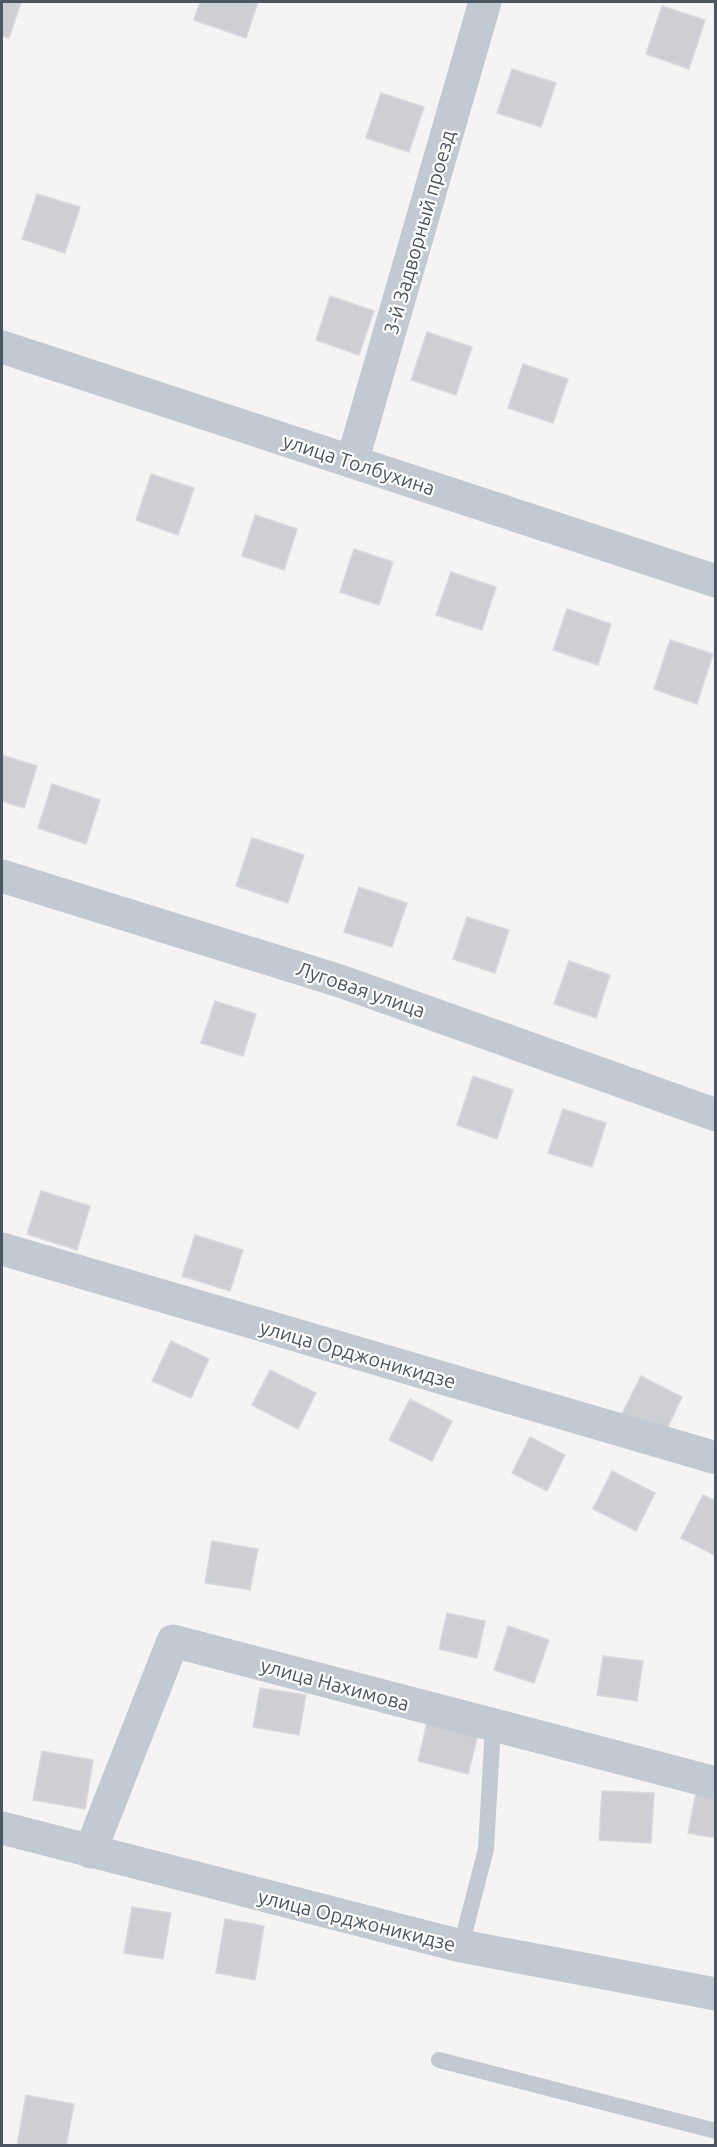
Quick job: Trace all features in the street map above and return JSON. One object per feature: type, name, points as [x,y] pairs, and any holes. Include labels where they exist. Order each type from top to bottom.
[{"type":"street","name":"3-й Задворный проезд","points":[[352,462],[485,2]]},
{"type":"street","name":"улица Толбухина","points":[[2,347],[716,581]]},
{"type":"street","name":"Луговая улица","points":[[2,876],[340,981],[716,1115]]},
{"type":"street","name":"улица Орджоникидзе","points":[[2,1249],[716,1458]]},
{"type":"street","name":"улица Нахимова","points":[[90,1852],[173,1641],[716,1783]]},
{"type":"street","name":"улица Орджоникидзе","points":[[2,1828],[461,1946],[716,1994]]},
{"type":"lane","points":[[461,1946],[486,1849],[493,1725]]},
{"type":"lane","points":[[439,2060],[716,2131]]},
{"type":"building","points":[[2,2],[21,2],[9,38],[2,36]]},
{"type":"building","points":[[200,2],[258,2],[246,38],[194,20]]},
{"type":"building","points":[[662,6],[705,20],[689,69],[646,54]]},
{"type":"building","points":[[512,69],[556,83],[541,127],[497,113]]},
{"type":"building","points":[[381,93],[424,107],[409,152],[366,138]]},
{"type":"building","points":[[37,194],[80,207],[65,253],[22,239]]},
{"type":"building","points":[[330,296],[374,311],[359,355],[316,340]]},
{"type":"building","points":[[427,332],[472,347],[456,395],[411,380]]},
{"type":"building","points":[[523,364],[568,379],[553,423],[508,408]]},
{"type":"building","points":[[151,474],[194,488],[178,535],[136,520]]},
{"type":"building","points":[[255,515],[297,529],[284,570],[242,556]]},
{"type":"building","points":[[354,549],[393,562],[379,605],[340,592]]},
{"type":"building","points":[[451,572],[496,587],[482,630],[436,615]]},
{"type":"building","points":[[567,609],[611,624],[598,665],[553,650]]},
{"type":"building","points":[[670,640],[713,654],[697,704],[654,689]]},
{"type":"building","points":[[2,755],[37,766],[24,808],[2,801]]},
{"type":"building","points":[[52,784],[100,800],[86,844],[38,828]]},
{"type":"building","points":[[252,838],[304,855],[288,903],[236,886]]},
{"type":"building","points":[[359,887],[407,903],[392,947],[344,932]]},
{"type":"building","points":[[467,917],[509,930],[495,973],[453,959]]},
{"type":"building","points":[[569,961],[610,975],[596,1018],[554,1004]]},
{"type":"building","points":[[215,1001],[256,1014],[243,1056],[201,1043]]},
{"type":"building","points":[[473,1076],[513,1090],[497,1139],[457,1125]]},
{"type":"building","points":[[563,1109],[606,1123],[592,1167],[548,1153]]},
{"type":"building","points":[[41,1191],[90,1206],[77,1250],[27,1234]]},
{"type":"building","points":[[195,1235],[243,1250],[230,1291],[182,1276]]},
{"type":"building","points":[[171,1341],[209,1359],[191,1398],[152,1381]]},
{"type":"building","points":[[270,1370],[316,1393],[298,1429],[252,1405]]},
{"type":"building","points":[[641,1376],[682,1397],[664,1435],[622,1414]]},
{"type":"building","points":[[410,1399],[452,1421],[432,1461],[389,1440]]},
{"type":"building","points":[[530,1437],[565,1455],[547,1491],[512,1473]]},
{"type":"building","points":[[612,1471],[655,1493],[636,1531],[593,1509]]},
{"type":"building","points":[[703,1495],[716,1501],[716,1556],[681,1538]]},
{"type":"building","points":[[212,1541],[258,1549],[250,1590],[205,1583]]},
{"type":"building","points":[[447,1613],[485,1621],[477,1658],[439,1649]]},
{"type":"building","points":[[508,1626],[549,1640],[534,1683],[494,1670]]},
{"type":"building","points":[[603,1656],[643,1661],[637,1701],[597,1695]]},
{"type":"building","points":[[260,1688],[306,1695],[299,1735],[253,1727]]},
{"type":"building","points":[[429,1714],[480,1727],[468,1774],[418,1761]]},
{"type":"building","points":[[42,1751],[93,1760],[85,1809],[33,1800]]},
{"type":"building","points":[[602,1791],[654,1793],[651,1843],[599,1840]]},
{"type":"building","points":[[696,1792],[716,1796],[716,1838],[688,1833]]},
{"type":"building","points":[[132,1907],[171,1913],[163,1959],[124,1953]]},
{"type":"building","points":[[225,1919],[264,1926],[255,1980],[216,1973]]},
{"type":"building","points":[[26,2095],[74,2104],[66,2146],[17,2146]]}]
